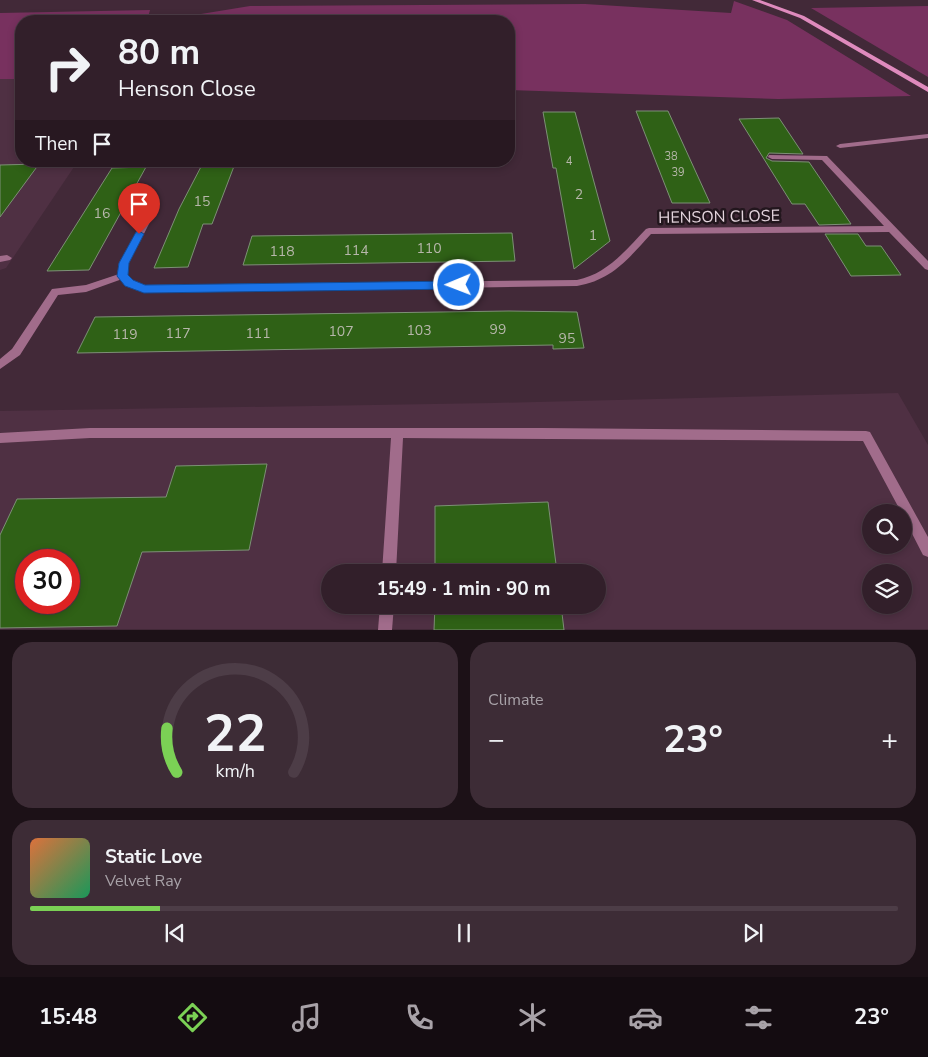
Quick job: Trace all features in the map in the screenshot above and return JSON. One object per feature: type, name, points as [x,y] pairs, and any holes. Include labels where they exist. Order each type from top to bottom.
[{"type":"street","points":[[755,0],[802,17],[928,90]]},
{"type":"street","points":[[840,146],[928,136]]},
{"type":"street","points":[[772,157],[824,158],[928,267]]},
{"type":"street","points":[[0,365],[16,352],[55,292],[86,288],[122,276],[124,263],[147,220]]},
{"type":"street","name":"HENSON CLOSE","points":[[122,276],[129,283],[144,289],[577,283],[590,282],[606,273],[649,232],[891,228]]},
{"type":"street","points":[[0,438],[90,433],[542,432],[866,436],[928,550]]},
{"type":"street","points":[[389,564],[397,433]]},
{"type":"street","points":[[385,630],[386,614]]},
{"type":"shaded area","points":[[734,1],[787,20],[911,96],[778,99],[515,90],[515,15],[195,15],[250,6],[585,4],[731,13]]},
{"type":"shaded area","points":[[928,6],[928,77],[811,8]]},
{"type":"shaded area","points":[[150,10],[149,15],[15,15],[15,79],[0,79],[0,13]]},
{"type":"shaded area","points":[[0,79],[15,79],[15,167],[74,167],[6,268],[0,270]]},
{"type":"shaded area","points":[[898,393],[928,445],[928,629],[0,629],[0,411],[493,403]]},
{"type":"building","points":[[636,111],[668,111],[710,203],[672,203]]},
{"type":"building","points":[[543,112],[575,112],[610,241],[574,269],[556,168],[553,168]]},
{"type":"building","points":[[779,118],[803,154],[769,153],[766,158],[772,161],[809,162],[851,224],[819,225],[805,204],[792,204],[739,119]]},
{"type":"building","points":[[0,165],[37,167],[0,217]]},
{"type":"building","points":[[146,167],[89,270],[47,271],[112,168]]},
{"type":"building","points":[[201,167],[234,167],[212,224],[203,224],[188,267],[154,268],[179,209]]},
{"type":"building","points":[[512,233],[515,261],[243,265],[252,236]]},
{"type":"building","points":[[825,234],[858,234],[866,246],[881,246],[901,275],[851,276]]},
{"type":"building","points":[[509,311],[577,312],[584,348],[553,349],[553,345],[77,353],[95,317]]},
{"type":"building","points":[[267,464],[249,550],[142,552],[117,626],[0,628],[0,535],[17,499],[166,497],[176,466]]},
{"type":"building","points":[[548,502],[556,564],[435,564],[435,506]]},
{"type":"building","points":[[435,614],[562,614],[564,630],[434,630]]},
{"type":"route","points":[[139,234],[124,263],[122,276],[129,283],[144,289],[459,285]]}]
